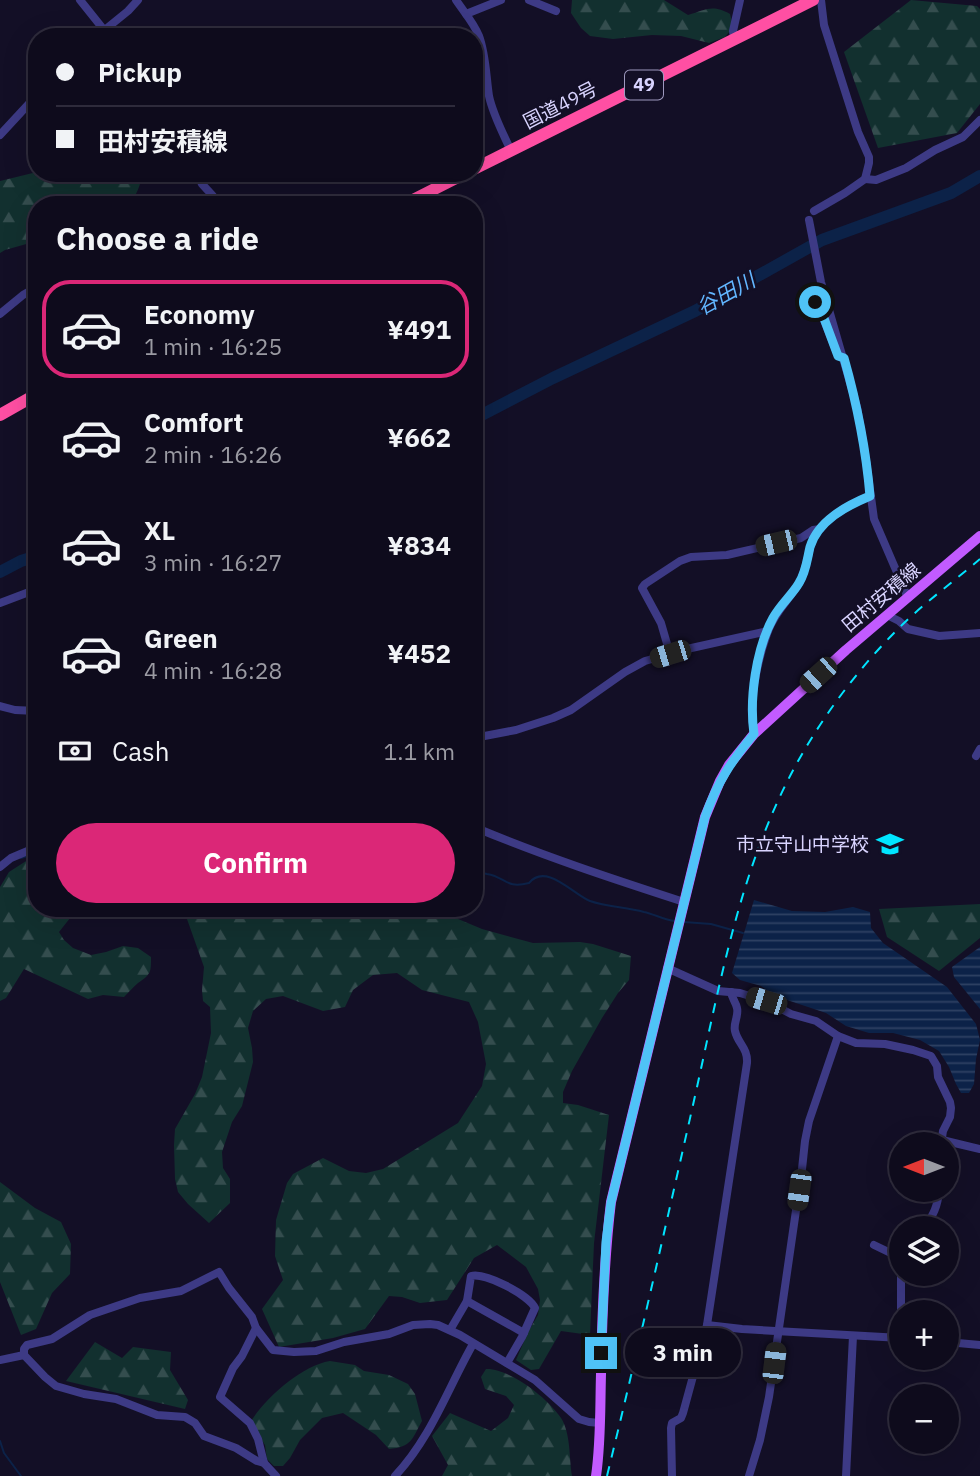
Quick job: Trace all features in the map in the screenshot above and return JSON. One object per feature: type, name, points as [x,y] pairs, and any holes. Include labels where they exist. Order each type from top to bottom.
[{"type":"highway","name":"国道49号","points":[[483,165],[813,0]]},
{"type":"highway","points":[[421,196],[448,182]]},
{"type":"highway","points":[[0,415],[28,399]]},
{"type":"main road","name":"田村安積線","points":[[596,1476],[600,1447],[603,1289],[611,1202],[667,968],[711,800],[729,765],[754,734],[846,650],[980,536]]},
{"type":"street","points":[[80,0],[102,28]]},
{"type":"street","points":[[107,28],[138,0]]},
{"type":"street","points":[[456,0],[475,28]]},
{"type":"street","points":[[467,14],[501,0]]},
{"type":"street","points":[[529,0],[556,11]]},
{"type":"street","points":[[734,39],[733,31],[740,0]]},
{"type":"street","points":[[814,211],[865,179],[869,157],[858,132],[824,25],[821,0]]},
{"type":"street","points":[[483,50],[489,98],[512,151]]},
{"type":"street","points":[[0,135],[28,105]]},
{"type":"street","points":[[865,179],[876,180],[906,168],[963,137],[980,120]]},
{"type":"street","points":[[201,182],[213,196]]},
{"type":"street","points":[[809,220],[821,282],[857,407],[874,519],[908,597]]},
{"type":"street","points":[[0,314],[28,292]]},
{"type":"street","points":[[814,301],[822,313],[838,356],[844,358]]},
{"type":"street","points":[[754,734],[752,689],[772,619],[798,585],[812,542],[820,529],[836,514],[870,496]]},
{"type":"street","points":[[670,654],[660,623],[642,588],[645,584],[680,561],[691,557],[727,555],[801,538],[820,529]]},
{"type":"street","points":[[0,603],[28,592]]},
{"type":"street","points":[[887,615],[908,629],[939,636],[980,633]]},
{"type":"street","points":[[483,736],[516,730],[554,718],[571,710],[635,666],[670,654],[768,631]]},
{"type":"street","points":[[0,706],[28,711]]},
{"type":"street","points":[[483,831],[529,850],[684,902]]},
{"type":"street","points":[[0,867],[11,858],[28,851]]},
{"type":"street","points":[[667,968],[719,990],[766,1001],[791,1014],[812,1020],[838,1036],[856,1043],[885,1044],[913,1049],[931,1056],[950,1102],[950,1117],[943,1132]]},
{"type":"street","points":[[671,1476],[671,1426],[684,1413],[707,1325],[748,1058],[735,1033],[737,1009],[731,992]]},
{"type":"street","points":[[750,1476],[769,1397],[809,1121],[838,1036]]},
{"type":"street","points":[[959,1145],[980,1149]]},
{"type":"street","points":[[874,1245],[889,1252]]},
{"type":"street","points":[[264,1463],[236,1448],[204,1436],[195,1423],[185,1417],[151,1413],[116,1399],[56,1386],[24,1354],[24,1349],[27,1345],[51,1339],[90,1315],[134,1299],[181,1291],[219,1272],[273,1350],[316,1351],[344,1342],[389,1334],[418,1324],[438,1325],[535,1380],[579,1419],[600,1423]]},
{"type":"street","points":[[450,1330],[467,1301],[472,1275],[498,1281],[534,1304],[535,1308],[507,1363]]},
{"type":"street","points":[[467,1301],[524,1333]]},
{"type":"street","points":[[707,1325],[889,1338]]},
{"type":"street","points":[[256,1328],[220,1397],[250,1423],[258,1439],[264,1463],[276,1476]]},
{"type":"street","points":[[846,1476],[853,1336]]},
{"type":"street","points":[[959,1343],[980,1345]]},
{"type":"street","points":[[396,1476],[434,1423],[473,1344]]},
{"type":"street","points":[[0,1360],[24,1354]]},
{"type":"green space","points":[[572,0],[664,0],[688,15],[718,9],[730,14],[732,22],[725,37],[709,43],[681,36],[652,35],[613,39],[590,36],[571,13]]},
{"type":"green space","points":[[911,0],[977,6],[980,9],[980,104],[957,133],[878,148],[844,52]]},
{"type":"green space","points":[[28,174],[28,182],[140,182],[134,196],[28,196],[28,244],[0,253],[0,181]]},
{"type":"green space","points":[[28,860],[28,917],[71,917],[59,932],[73,948],[91,955],[123,946],[138,948],[151,957],[148,975],[124,997],[103,995],[88,999],[24,969],[6,998],[0,1001],[0,887],[9,872]]},
{"type":"green space","points":[[980,904],[980,938],[939,971],[887,937],[879,909]]},
{"type":"green space","points":[[453,917],[482,929],[533,943],[580,942],[631,956],[629,980],[602,1018],[563,1092],[563,1103],[609,1115],[594,1243],[590,1335],[561,1331],[539,1369],[531,1370],[516,1360],[538,1315],[540,1300],[538,1289],[526,1267],[497,1245],[474,1258],[447,1300],[420,1303],[389,1296],[365,1329],[333,1338],[279,1347],[262,1309],[283,1280],[275,1256],[276,1220],[287,1183],[293,1174],[323,1158],[349,1171],[366,1173],[383,1169],[458,1123],[482,1086],[486,1064],[478,1022],[469,1002],[422,990],[397,973],[373,975],[353,990],[345,1007],[323,1011],[283,996],[266,999],[253,1011],[248,1028],[253,1062],[242,1106],[232,1122],[222,1152],[223,1168],[230,1179],[230,1203],[209,1223],[178,1192],[175,1179],[175,1129],[202,1077],[211,1033],[210,1007],[203,1001],[204,967],[187,919]]},
{"type":"green space","points":[[0,1182],[35,1208],[61,1222],[71,1244],[70,1274],[52,1293],[36,1329],[21,1335],[0,1282]]},
{"type":"green space","points":[[95,1342],[122,1358],[133,1347],[171,1352],[170,1370],[188,1400],[185,1409],[66,1381]]},
{"type":"green space","points":[[330,1361],[389,1375],[408,1384],[415,1394],[422,1421],[416,1433],[407,1444],[389,1449],[376,1435],[343,1413],[322,1418],[300,1440],[283,1466],[274,1466],[267,1459],[265,1445],[250,1423],[265,1403],[285,1384],[307,1369]]},
{"type":"green space","points":[[486,1369],[506,1373],[538,1393],[555,1410],[567,1431],[572,1476],[442,1476],[448,1465],[432,1436],[450,1413],[491,1431],[508,1418],[514,1405],[506,1396],[485,1389],[481,1377]]},
{"type":"water","points":[[754,900],[792,911],[825,912],[853,907],[870,912],[871,928],[883,943],[947,987],[976,1024],[980,1040],[974,1084],[969,1093],[961,1093],[939,1051],[920,1040],[893,1033],[869,1033],[846,1026],[826,1013],[775,996],[761,986],[740,980],[732,973]]},
{"type":"water","points":[[980,947],[980,1009],[954,977],[952,967]]},
{"type":"waterway","name":"谷田川","points":[[483,414],[695,311],[822,240],[951,193],[980,176]]},
{"type":"waterway","name":"谷田川","points":[[0,572],[28,559]]},
{"type":"waterway","points":[[21,858],[28,856]]},
{"type":"waterway","points":[[483,873],[515,885],[529,883],[536,877],[552,878],[590,901],[675,921]]},
{"type":"waterway","points":[[684,922],[711,924],[743,933]]},
{"type":"waterway","points":[[0,1441],[4,1453],[21,1476]]},
{"type":"railway","points":[[607,1476],[724,965],[736,919],[766,829],[808,744],[852,681],[903,624],[980,559]]},
{"type":"place","name":"市立守山中学校","points":[[890,844]]},
{"type":"route","points":[[601,1353],[606,1242],[611,1202],[705,817],[719,781],[754,734],[752,689],[772,619],[798,585],[812,542],[820,529],[836,514],[870,496],[857,407],[844,358],[838,356],[822,313],[815,302]]}]
